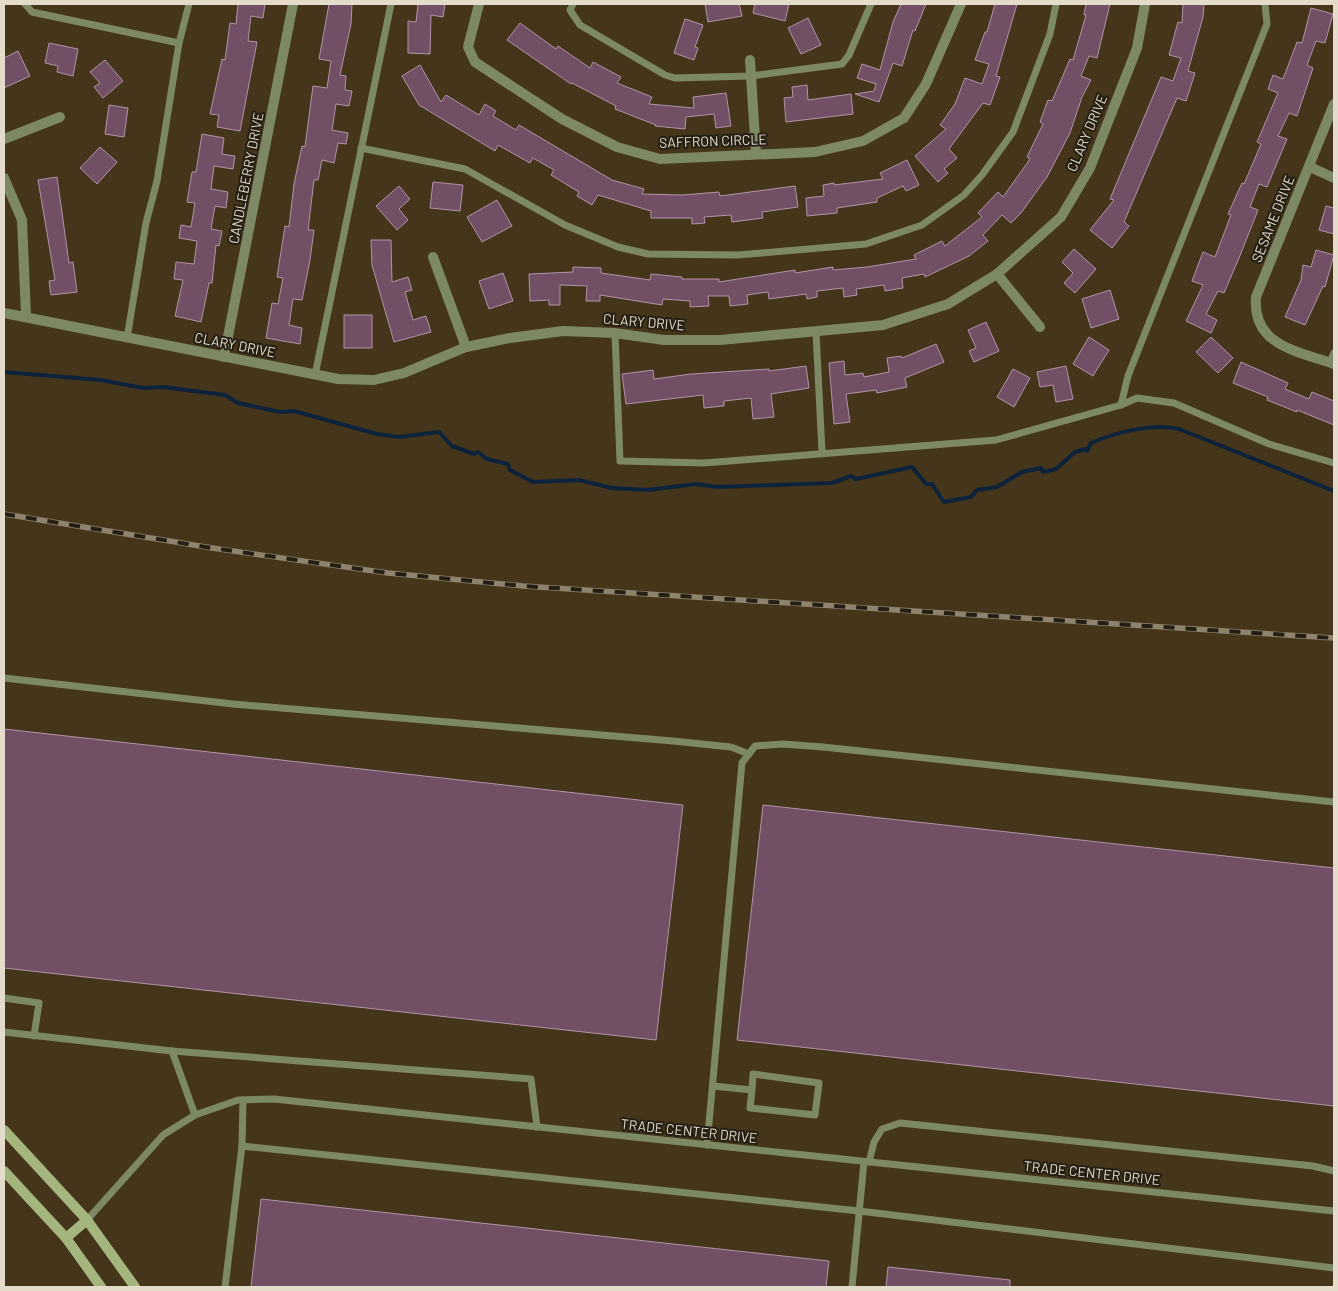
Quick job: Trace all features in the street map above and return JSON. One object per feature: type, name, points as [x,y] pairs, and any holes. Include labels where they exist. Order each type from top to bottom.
[{"type":"main road","points":[[4,1130],[87,1220],[135,1287]]},
{"type":"main road","points":[[4,1171],[66,1238],[101,1287]]},
{"type":"main road","points":[[66,1238],[87,1220]]},
{"type":"street","name":"CANDLEBERRY DRIVE","points":[[224,357],[294,4]]},
{"type":"street","name":"SAFFRON CIRCLE","points":[[479,4],[468,47],[475,62],[562,119],[617,147],[660,159],[815,152],[863,141],[904,118],[926,84],[961,4]]},
{"type":"street","name":"CLARY DRIVE","points":[[4,313],[338,379],[374,380],[404,373],[466,347],[510,338],[563,331],[615,333],[664,340],[720,340],[884,325],[948,304],[997,274],[1061,217],[1090,168],[1137,48],[1146,4]]},
{"type":"street","points":[[750,60],[756,154]]},
{"type":"street","name":"SESAME DRIVE","points":[[1333,360],[1273,342],[1258,324],[1255,308],[1256,297],[1334,104]]},
{"type":"street","points":[[4,140],[60,117]]},
{"type":"street","points":[[1310,166],[1334,178]]},
{"type":"street","points":[[4,178],[22,220],[26,316]]},
{"type":"street","points":[[433,258],[466,347]]},
{"type":"street","points":[[997,274],[1040,327]]},
{"type":"lane","points":[[25,4],[32,12],[179,43]]},
{"type":"lane","points":[[127,338],[146,223],[157,181],[179,43],[189,4]]},
{"type":"lane","points":[[315,374],[391,4]]},
{"type":"lane","points":[[573,4],[570,10],[580,25],[665,75],[675,78],[751,76],[842,64],[849,56],[871,4]]},
{"type":"lane","points":[[361,148],[465,169],[565,225],[618,247],[648,254],[738,255],[866,244],[922,225],[964,195],[982,176],[1013,132],[1050,34],[1056,4]]},
{"type":"lane","points":[[1121,405],[1128,376],[1206,184],[1267,24],[1265,4]]},
{"type":"lane","points":[[816,332],[822,452]]},
{"type":"lane","points":[[615,333],[620,461],[704,463],[822,452],[842,453],[996,440],[1121,405],[1137,398],[1174,403],[1270,444],[1334,463]]},
{"type":"lane","points":[[4,678],[233,704],[673,741],[731,747],[749,754]]},
{"type":"lane","points":[[707,1145],[742,763],[754,746],[783,744],[823,747],[1334,802]]},
{"type":"lane","points":[[4,998],[39,1003],[34,1036]]},
{"type":"lane","points":[[4,1032],[172,1051],[531,1079],[537,1127]]},
{"type":"lane","points":[[172,1051],[195,1115]]},
{"type":"lane","points":[[753,1074],[819,1083],[815,1115],[750,1108],[752,1090],[753,1074]]},
{"type":"lane","points":[[713,1086],[752,1090]]},
{"type":"lane","name":"TRADE CENTER DRIVE","points":[[87,1220],[163,1135],[195,1115],[244,1100],[274,1099],[1334,1211]]},
{"type":"lane","points":[[225,1287],[242,1146],[244,1100]]},
{"type":"lane","points":[[852,1287],[859,1211],[867,1162],[874,1142],[882,1129],[900,1123],[1313,1166],[1334,1171]]},
{"type":"lane","points":[[242,1146],[859,1211],[1334,1268]]},
{"type":"building","points":[[238,4],[265,4],[263,18],[251,16],[248,41],[257,42],[240,131],[217,127],[219,115],[210,114],[222,59],[225,60],[230,23],[236,24]]},
{"type":"building","points":[[329,4],[352,4],[351,24],[340,75],[346,76],[345,90],[352,91],[349,106],[336,104],[332,130],[348,133],[346,144],[338,143],[334,163],[322,160],[318,180],[314,180],[308,230],[314,230],[310,260],[302,300],[293,299],[289,325],[302,328],[300,344],[266,338],[272,303],[278,304],[283,278],[277,277],[285,226],[289,227],[294,184],[302,146],[305,147],[313,86],[327,88],[331,61],[319,59]]},
{"type":"building","points":[[418,4],[445,4],[443,17],[431,15],[430,54],[408,53],[408,21],[416,22]]},
{"type":"building","points":[[705,4],[739,4],[742,16],[708,22]]},
{"type":"building","points":[[755,4],[789,4],[785,21],[753,13]]},
{"type":"building","points":[[901,4],[926,4],[915,31],[913,30],[902,66],[893,63],[879,102],[855,94],[874,91],[876,84],[857,78],[862,64],[880,70],[893,22]]},
{"type":"building","points":[[995,4],[1017,4],[996,76],[1000,77],[990,105],[983,103],[949,149],[957,158],[944,169],[948,173],[938,182],[915,156],[946,129],[940,125],[955,104],[965,78],[982,84],[989,64],[975,60],[985,32],[987,32]]},
{"type":"building","points":[[1086,4],[1110,4],[1097,58],[1089,56],[1081,76],[1091,80],[1082,97],[1070,133],[1047,177],[1021,213],[1011,223],[1002,215],[983,235],[988,241],[969,256],[925,277],[924,274],[902,278],[903,288],[885,291],[884,285],[856,289],[857,295],[844,297],[843,288],[817,291],[817,297],[807,299],[806,294],[769,299],[768,292],[747,295],[748,304],[730,306],[729,296],[708,296],[709,306],[690,307],[690,301],[663,299],[662,305],[600,295],[600,301],[586,301],[587,286],[560,285],[560,305],[549,305],[549,300],[530,301],[529,274],[573,272],[573,267],[601,268],[601,273],[650,280],[651,274],[682,277],[682,279],[719,279],[719,282],[795,270],[795,273],[833,267],[833,270],[867,267],[916,259],[914,255],[942,241],[945,246],[982,217],[978,213],[998,192],[1003,197],[1030,159],[1027,157],[1043,124],[1040,122],[1048,100],[1052,101],[1070,59],[1073,60],[1086,15],[1084,15]]},
{"type":"building","points":[[1183,4],[1204,4],[1203,17],[1188,71],[1195,73],[1186,101],[1177,98],[1124,222],[1129,226],[1112,248],[1090,230],[1114,200],[1110,199],[1161,77],[1173,81],[1181,58],[1169,55],[1178,22],[1182,23]]},
{"type":"building","points":[[1311,8],[1333,14],[1325,43],[1316,41],[1307,65],[1313,68],[1297,116],[1289,113],[1278,136],[1287,139],[1267,187],[1259,184],[1250,207],[1258,210],[1239,258],[1224,293],[1218,291],[1206,314],[1217,320],[1211,333],[1186,321],[1203,285],[1192,281],[1203,252],[1215,257],[1231,215],[1228,214],[1242,183],[1244,184],[1261,144],[1257,142],[1278,93],[1268,89],[1273,75],[1283,79],[1297,42],[1302,43]]},
{"type":"building","points":[[808,18],[821,45],[801,54],[788,28]]},
{"type":"building","points":[[685,19],[703,25],[695,47],[698,48],[694,60],[674,53]]},
{"type":"building","points":[[520,23],[556,49],[558,46],[590,68],[593,62],[621,77],[617,83],[652,97],[649,104],[694,108],[693,97],[726,93],[731,126],[716,128],[714,114],[686,117],[685,129],[655,126],[615,109],[616,106],[571,84],[507,40]]},
{"type":"building","points":[[49,43],[78,49],[73,76],[57,72],[58,66],[45,63]]},
{"type":"building","points":[[18,51],[30,76],[4,88],[4,58]]},
{"type":"building","points":[[105,60],[123,81],[103,98],[94,87],[100,83],[90,72]]},
{"type":"building","points":[[420,65],[441,102],[446,95],[479,115],[485,104],[496,111],[493,116],[516,130],[519,125],[612,180],[644,189],[642,194],[682,195],[719,192],[720,196],[795,186],[798,207],[762,212],[763,218],[732,222],[731,215],[704,217],[705,223],[692,224],[692,218],[651,218],[651,211],[598,195],[592,205],[577,196],[579,192],[551,175],[554,170],[533,158],[530,163],[498,145],[495,151],[419,105],[402,76]]},
{"type":"building","points":[[807,85],[808,100],[851,94],[853,114],[786,122],[784,98],[793,97],[792,87]]},
{"type":"building","points":[[109,105],[128,108],[124,137],[105,134]]},
{"type":"building","points":[[202,134],[224,138],[222,154],[235,156],[233,169],[214,166],[211,189],[228,192],[226,208],[215,206],[211,229],[222,231],[219,246],[216,245],[212,283],[209,283],[201,322],[175,316],[183,280],[174,279],[176,262],[194,264],[197,241],[179,238],[181,225],[191,227],[195,203],[187,202],[192,172],[196,172]]},
{"type":"building","points":[[100,147],[117,162],[97,184],[80,168]]},
{"type":"building","points":[[907,160],[919,185],[906,191],[903,186],[877,198],[877,202],[837,208],[837,213],[807,216],[806,198],[824,196],[823,185],[883,179],[880,173]]},
{"type":"building","points":[[57,177],[69,263],[73,262],[77,292],[51,295],[49,281],[55,280],[38,180]]},
{"type":"building","points":[[433,182],[463,185],[460,211],[430,208]]},
{"type":"building","points":[[399,186],[410,199],[399,209],[408,220],[397,230],[376,206]]},
{"type":"building","points":[[497,200],[512,226],[482,242],[467,217]]},
{"type":"building","points":[[1326,206],[1334,208],[1334,234],[1319,230]]},
{"type":"building","points":[[371,240],[391,240],[392,282],[408,277],[412,290],[405,292],[413,320],[426,316],[431,332],[394,342],[372,265]]},
{"type":"building","points":[[1074,249],[1096,269],[1075,293],[1064,283],[1073,273],[1062,262]]},
{"type":"building","points":[[1316,250],[1334,255],[1325,287],[1323,286],[1305,325],[1285,317],[1301,280],[1303,265],[1311,267]]},
{"type":"building","points":[[503,273],[513,301],[489,309],[479,281]]},
{"type":"building","points":[[1110,290],[1119,319],[1091,328],[1082,299]]},
{"type":"building","points":[[344,315],[372,315],[372,348],[344,348]]},
{"type":"building","points":[[986,322],[999,351],[974,362],[969,351],[976,348],[968,330]]},
{"type":"building","points":[[1089,337],[1109,350],[1093,376],[1073,364]]},
{"type":"building","points":[[1211,337],[1233,358],[1218,373],[1196,352]]},
{"type":"building","points":[[936,344],[944,362],[905,378],[907,387],[877,393],[876,390],[846,394],[850,422],[834,424],[829,363],[844,361],[845,375],[863,373],[864,377],[889,372],[887,358],[901,356],[902,358]]},
{"type":"building","points":[[1241,362],[1288,383],[1285,389],[1309,399],[1312,392],[1334,401],[1334,425],[1267,400],[1268,397],[1233,383]]},
{"type":"building","points":[[806,366],[809,388],[771,394],[774,417],[753,419],[751,398],[724,401],[724,406],[704,408],[703,395],[626,404],[622,374],[653,370],[654,379],[691,374],[769,369],[769,371]]},
{"type":"building","points":[[1066,366],[1073,399],[1056,402],[1053,385],[1040,387],[1037,372]]},
{"type":"building","points":[[1013,369],[1030,378],[1014,407],[997,397]]},
{"type":"building","points":[[4,729],[683,805],[656,1040],[4,968]]},
{"type":"building","points":[[763,805],[1334,868],[1334,1106],[737,1040]]},
{"type":"building","points":[[261,1199],[829,1261],[826,1287],[251,1287]]},
{"type":"building","points":[[888,1267],[1010,1280],[1010,1287],[886,1287]]},
{"type":"waterway","points":[[4,372],[101,380],[143,388],[163,387],[225,395],[238,403],[280,412],[294,411],[377,434],[399,437],[439,432],[452,446],[474,454],[478,452],[487,459],[508,464],[510,470],[533,482],[579,480],[612,488],[648,490],[696,484],[717,487],[832,483],[851,476],[856,479],[912,467],[926,484],[932,484],[944,502],[971,497],[977,490],[997,487],[1022,472],[1041,468],[1043,472],[1056,469],[1075,452],[1086,449],[1087,451],[1091,443],[1101,439],[1134,430],[1168,427],[1179,429],[1334,491]]},
{"type":"railway","points":[[4,514],[212,548],[388,573],[523,586],[1334,638]]}]
